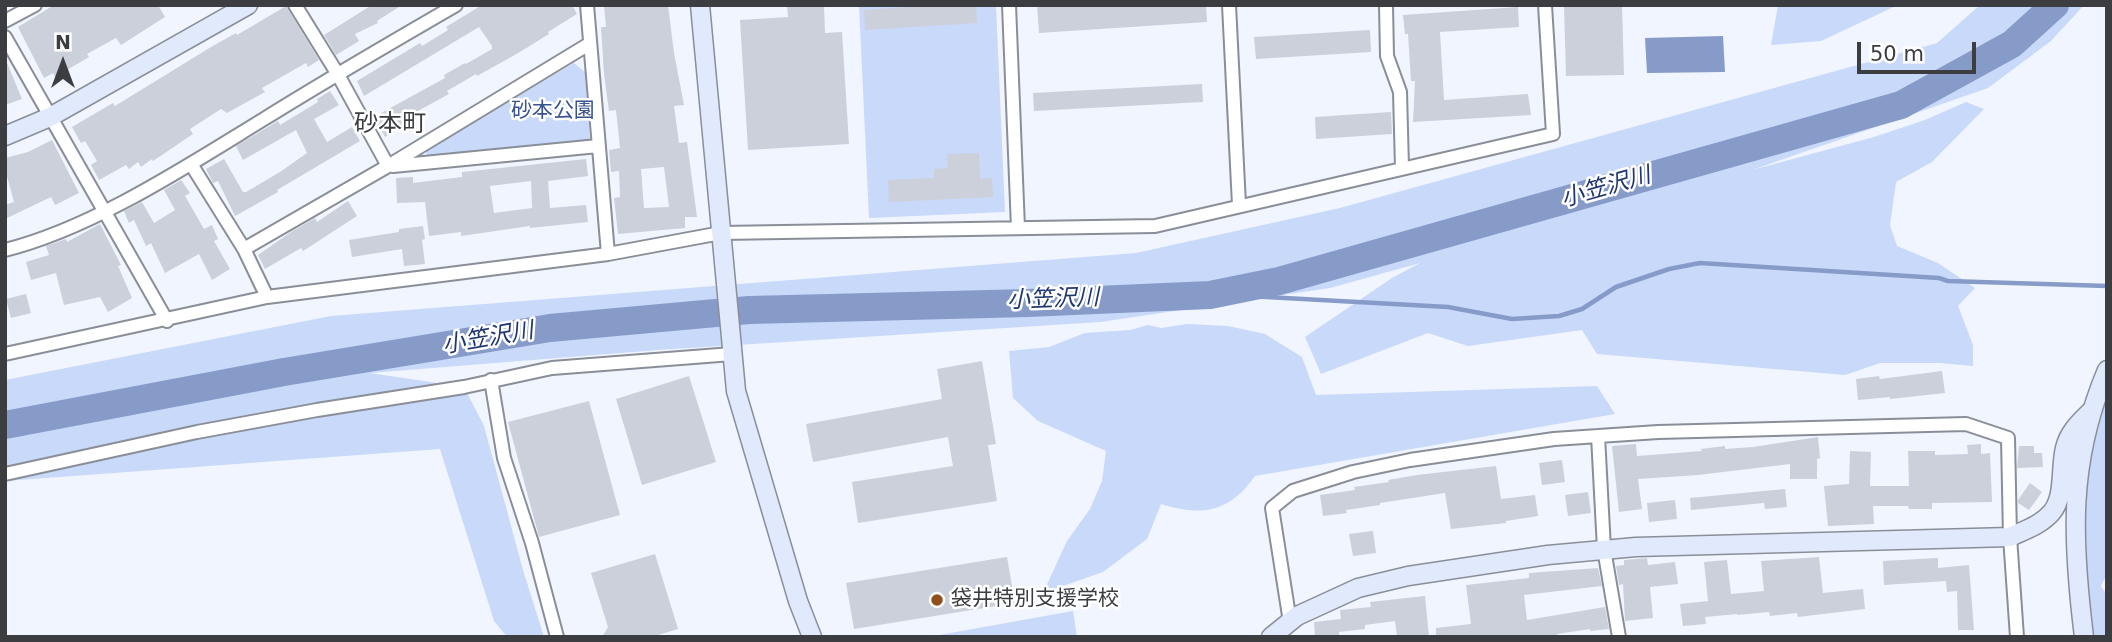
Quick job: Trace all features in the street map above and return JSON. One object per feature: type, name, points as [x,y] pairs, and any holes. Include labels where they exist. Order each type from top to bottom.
[{"type":"street","points":[[5,22],[35,5]]},
{"type":"street","points":[[5,136],[50,117],[248,5]]},
{"type":"street","points":[[295,5],[337,73],[388,166]]},
{"type":"street","points":[[5,250],[37,242],[103,211],[191,164],[337,73],[456,5]]},
{"type":"street","points":[[587,5],[608,254]]},
{"type":"street","points":[[700,5],[736,391],[812,637]]},
{"type":"street","points":[[1009,5],[1018,228]]},
{"type":"street","points":[[1229,5],[1239,205]]},
{"type":"street","points":[[1386,5],[1387,56],[1399,92],[1402,168]]},
{"type":"street","points":[[5,354],[167,321],[267,297],[721,239],[1018,228],[1156,226],[1553,134],[1545,5]]},
{"type":"street","points":[[5,37],[167,321]]},
{"type":"street","points":[[244,249],[388,166],[589,44]]},
{"type":"street","points":[[388,166],[598,146]]},
{"type":"street","points":[[191,164],[244,249],[267,297]]},
{"type":"street","points":[[5,474],[197,432],[452,389],[552,368],[733,354]]},
{"type":"street","points":[[2084,637],[2074,520],[2079,456],[2107,370]]},
{"type":"street","points":[[491,380],[504,458],[532,542],[557,637]]},
{"type":"street","points":[[1271,637],[1290,622],[1336,598],[1381,582],[1535,557],[1604,549],[2010,537],[2039,524],[2054,510],[2061,484],[2065,448],[2073,429],[2093,409]]},
{"type":"street","points":[[1290,622],[1272,508],[1293,491],[1353,472],[1410,460],[1554,439],[1658,432],[1966,424],[2008,438],[2010,537],[2017,637]]},
{"type":"street","points":[[1598,436],[1604,549],[1619,637]]},
{"type":"green space","points":[[859,5],[996,5],[1005,212],[869,218]]},
{"type":"green space","points":[[1778,5],[1898,5],[1821,41],[1771,45]]},
{"type":"green space","points":[[1980,5],[2084,5],[2051,41],[1988,88],[1752,170],[1874,137],[1925,120],[1966,102],[1984,109],[1932,162],[1896,182],[1890,225],[1897,246],[1938,263],[1975,288],[1958,306],[1973,345],[1973,366],[1880,363],[1845,375],[1597,354],[1582,330],[1468,346],[1428,333],[1321,374],[1305,337],[1392,278],[1420,263],[1330,288],[1100,322],[658,350],[370,373],[464,387],[484,426],[544,637],[507,637],[494,621],[440,449],[5,481],[5,380],[331,316],[1136,253],[1340,208],[1937,43]]},
{"type":"green space","name":"砂本公園","points":[[574,63],[585,72],[590,140],[427,159],[426,150]]},
{"type":"green space","points":[[1187,324],[1228,326],[1265,334],[1302,357],[1316,395],[1597,386],[1615,414],[1255,476],[1236,497],[1214,508],[1189,510],[1161,504],[1147,539],[1103,572],[1043,593],[1067,541],[1090,509],[1102,481],[1106,451],[1038,421],[1013,398],[1009,351],[1049,347],[1085,333],[1130,330],[1148,325],[1161,328]]},
{"type":"green space","points":[[2107,370],[2107,574],[2101,586],[2107,595],[2107,637],[2084,637],[2075,531]]},
{"type":"green space","points":[[1073,611],[1077,637],[928,637]]},
{"type":"shaded area","points":[[1723,36],[1725,72],[1647,73],[1645,38]]},
{"type":"building","points":[[54,5],[158,5],[165,17],[121,45],[116,38],[87,54],[89,57],[55,77],[53,73],[44,78],[18,27]]},
{"type":"building","points":[[372,5],[402,5],[377,21],[378,23],[355,34],[359,41],[336,55],[324,35]]},
{"type":"building","points":[[482,5],[572,5],[577,14],[520,52],[447,91],[449,94],[405,118],[408,123],[385,137],[374,117],[445,78],[444,75],[492,49],[492,46],[479,27],[364,96],[357,81],[420,43],[422,46],[448,30],[446,27]]},
{"type":"building","points":[[604,5],[668,5],[684,105],[674,106],[679,143],[687,142],[697,217],[685,217],[685,228],[618,234],[614,198],[620,197],[619,171],[611,172],[609,150],[620,148],[616,110],[609,111],[604,74],[601,27],[606,27]],"holes":[[[664,167],[669,207],[644,208],[641,169]]]},
{"type":"building","points":[[787,5],[824,5],[825,33],[842,32],[849,144],[748,150],[740,20],[788,17]]},
{"type":"building","points":[[976,5],[977,23],[865,30],[864,10]]},
{"type":"building","points":[[1037,5],[1206,5],[1207,22],[1039,33]]},
{"type":"building","points":[[1564,5],[1622,5],[1624,75],[1566,76]]},
{"type":"building","points":[[286,6],[319,60],[308,67],[306,63],[262,88],[265,92],[227,113],[221,109],[190,129],[193,134],[153,161],[152,159],[141,167],[138,162],[129,169],[126,165],[99,180],[91,165],[97,161],[85,141],[81,143],[72,127],[113,103],[115,106],[211,47]]},
{"type":"building","points":[[1518,7],[1519,27],[1440,32],[1444,100],[1528,94],[1531,115],[1413,122],[1415,81],[1411,81],[1408,34],[1405,34],[1403,15]]},
{"type":"building","points":[[1370,30],[1371,52],[1256,59],[1254,37]]},
{"type":"building","points":[[5,58],[22,99],[5,105]]},
{"type":"building","points":[[1202,84],[1203,102],[1034,111],[1033,93]]},
{"type":"building","points":[[330,91],[339,105],[314,119],[327,142],[352,127],[360,141],[235,216],[218,181],[213,183],[206,169],[224,159],[243,192],[280,172],[307,153],[296,130],[243,160],[236,146],[278,121],[280,125],[318,102],[317,99]]},
{"type":"building","points":[[1391,112],[1392,134],[1316,139],[1315,117]]},
{"type":"building","points":[[52,140],[79,193],[55,205],[51,197],[5,219],[5,205],[14,202],[5,169],[5,158],[28,152]]},
{"type":"building","points":[[979,153],[980,179],[992,178],[993,197],[889,202],[888,180],[934,178],[934,169],[948,168],[947,154]]},
{"type":"building","points":[[586,159],[588,176],[548,181],[550,208],[586,205],[588,222],[530,226],[461,236],[461,232],[429,236],[425,202],[397,203],[396,178],[413,177],[413,183],[462,177],[462,172]],"holes":[[[531,181],[532,208],[494,213],[490,186]]]},
{"type":"building","points":[[181,180],[190,193],[185,196],[204,229],[212,225],[218,239],[214,241],[230,269],[212,280],[199,254],[165,273],[151,243],[146,246],[134,220],[129,223],[124,211],[142,202],[154,223],[175,210],[164,190]]},
{"type":"building","points":[[348,201],[357,216],[303,251],[301,248],[265,269],[258,255],[291,232],[315,218],[317,222]]},
{"type":"building","points":[[100,224],[121,265],[118,266],[132,298],[108,312],[100,297],[64,305],[56,273],[31,280],[26,262],[49,255],[46,246],[66,239],[67,242]]},
{"type":"building","points":[[423,226],[425,264],[404,266],[402,249],[352,257],[349,240]]},
{"type":"building","points":[[26,294],[31,313],[11,318],[6,299]]},
{"type":"building","points":[[982,361],[996,444],[988,445],[997,501],[858,523],[852,482],[953,466],[948,437],[813,462],[806,424],[942,399],[937,369]]},
{"type":"building","points":[[1942,371],[1945,393],[1858,400],[1856,379],[1879,376],[1880,379]]},
{"type":"building","points":[[689,376],[716,462],[642,485],[616,399]]},
{"type":"building","points":[[589,401],[620,515],[539,537],[508,422]]},
{"type":"building","points":[[1818,437],[1820,458],[1817,459],[1817,479],[1790,479],[1790,464],[1638,479],[1642,509],[1619,512],[1612,446],[1636,444],[1637,456],[1702,451],[1701,449],[1725,446],[1725,449],[1753,447]]},
{"type":"building","points":[[1981,444],[1981,454],[1990,453],[1992,502],[1932,503],[1932,509],[1873,506],[1874,524],[1828,526],[1824,486],[1849,484],[1850,451],[1871,452],[1870,486],[1909,486],[1908,451],[1935,451],[1935,455],[1968,454],[1967,445]]},
{"type":"building","points":[[2019,446],[2034,446],[2034,453],[2042,453],[2043,467],[2017,468]]},
{"type":"building","points":[[1562,460],[1565,482],[1542,485],[1539,463]]},
{"type":"building","points":[[1496,466],[1501,499],[1535,495],[1538,516],[1506,523],[1451,529],[1445,493],[1380,503],[1346,510],[1347,513],[1323,516],[1320,495],[1355,490],[1354,487],[1417,475]]},
{"type":"building","points":[[2030,483],[2042,492],[2029,510],[2018,503],[2018,500]]},
{"type":"building","points":[[1785,489],[1787,507],[1765,509],[1764,503],[1691,510],[1690,498]]},
{"type":"building","points":[[1588,492],[1591,513],[1568,516],[1565,495]]},
{"type":"building","points":[[1675,500],[1677,519],[1649,522],[1647,503]]},
{"type":"building","points":[[1373,531],[1376,553],[1353,556],[1349,534]]},
{"type":"building","points":[[655,554],[678,629],[651,637],[602,637],[608,627],[591,573]]},
{"type":"building","points":[[1007,557],[1015,603],[854,629],[846,583]]},
{"type":"building","points":[[1819,557],[1823,593],[1863,589],[1865,609],[1798,617],[1797,613],[1770,616],[1769,612],[1737,614],[1705,617],[1706,624],[1683,626],[1680,604],[1708,601],[1704,562],[1727,560],[1731,594],[1764,591],[1761,561]]},
{"type":"building","points":[[1647,558],[1648,565],[1675,562],[1678,584],[1650,587],[1653,618],[1625,621],[1623,584],[1619,585],[1616,566],[1624,565],[1624,560]]},
{"type":"building","points":[[1938,558],[1938,568],[1969,565],[1974,630],[1958,630],[1957,591],[1947,592],[1946,581],[1884,585],[1883,561]]},
{"type":"building","points":[[1598,568],[1602,586],[1524,595],[1527,620],[1605,607],[1609,629],[1557,634],[1557,637],[1436,637],[1436,628],[1471,624],[1466,585],[1529,578],[1529,573]]},
{"type":"building","points":[[1425,596],[1429,637],[1397,637],[1395,621],[1339,632],[1339,637],[1315,637],[1314,622],[1341,619],[1340,610],[1371,607],[1370,602]]},
{"type":"waterway","name":"小笠沢川","points":[[5,425],[284,372],[550,328],[749,310],[1210,295],[1279,281],[1901,105],[2012,44],[2055,5]]},
{"type":"waterway","points":[[1212,294],[1448,307],[1512,319],[1559,316],[1582,309],[1616,287],[1669,269],[1700,263],[1939,278],[1948,281],[2107,286]]},
{"type":"place","name":"袋井特別支援学校","points":[[937,600]]},
{"type":"district","name":"砂本町","points":[[390,125]]}]
